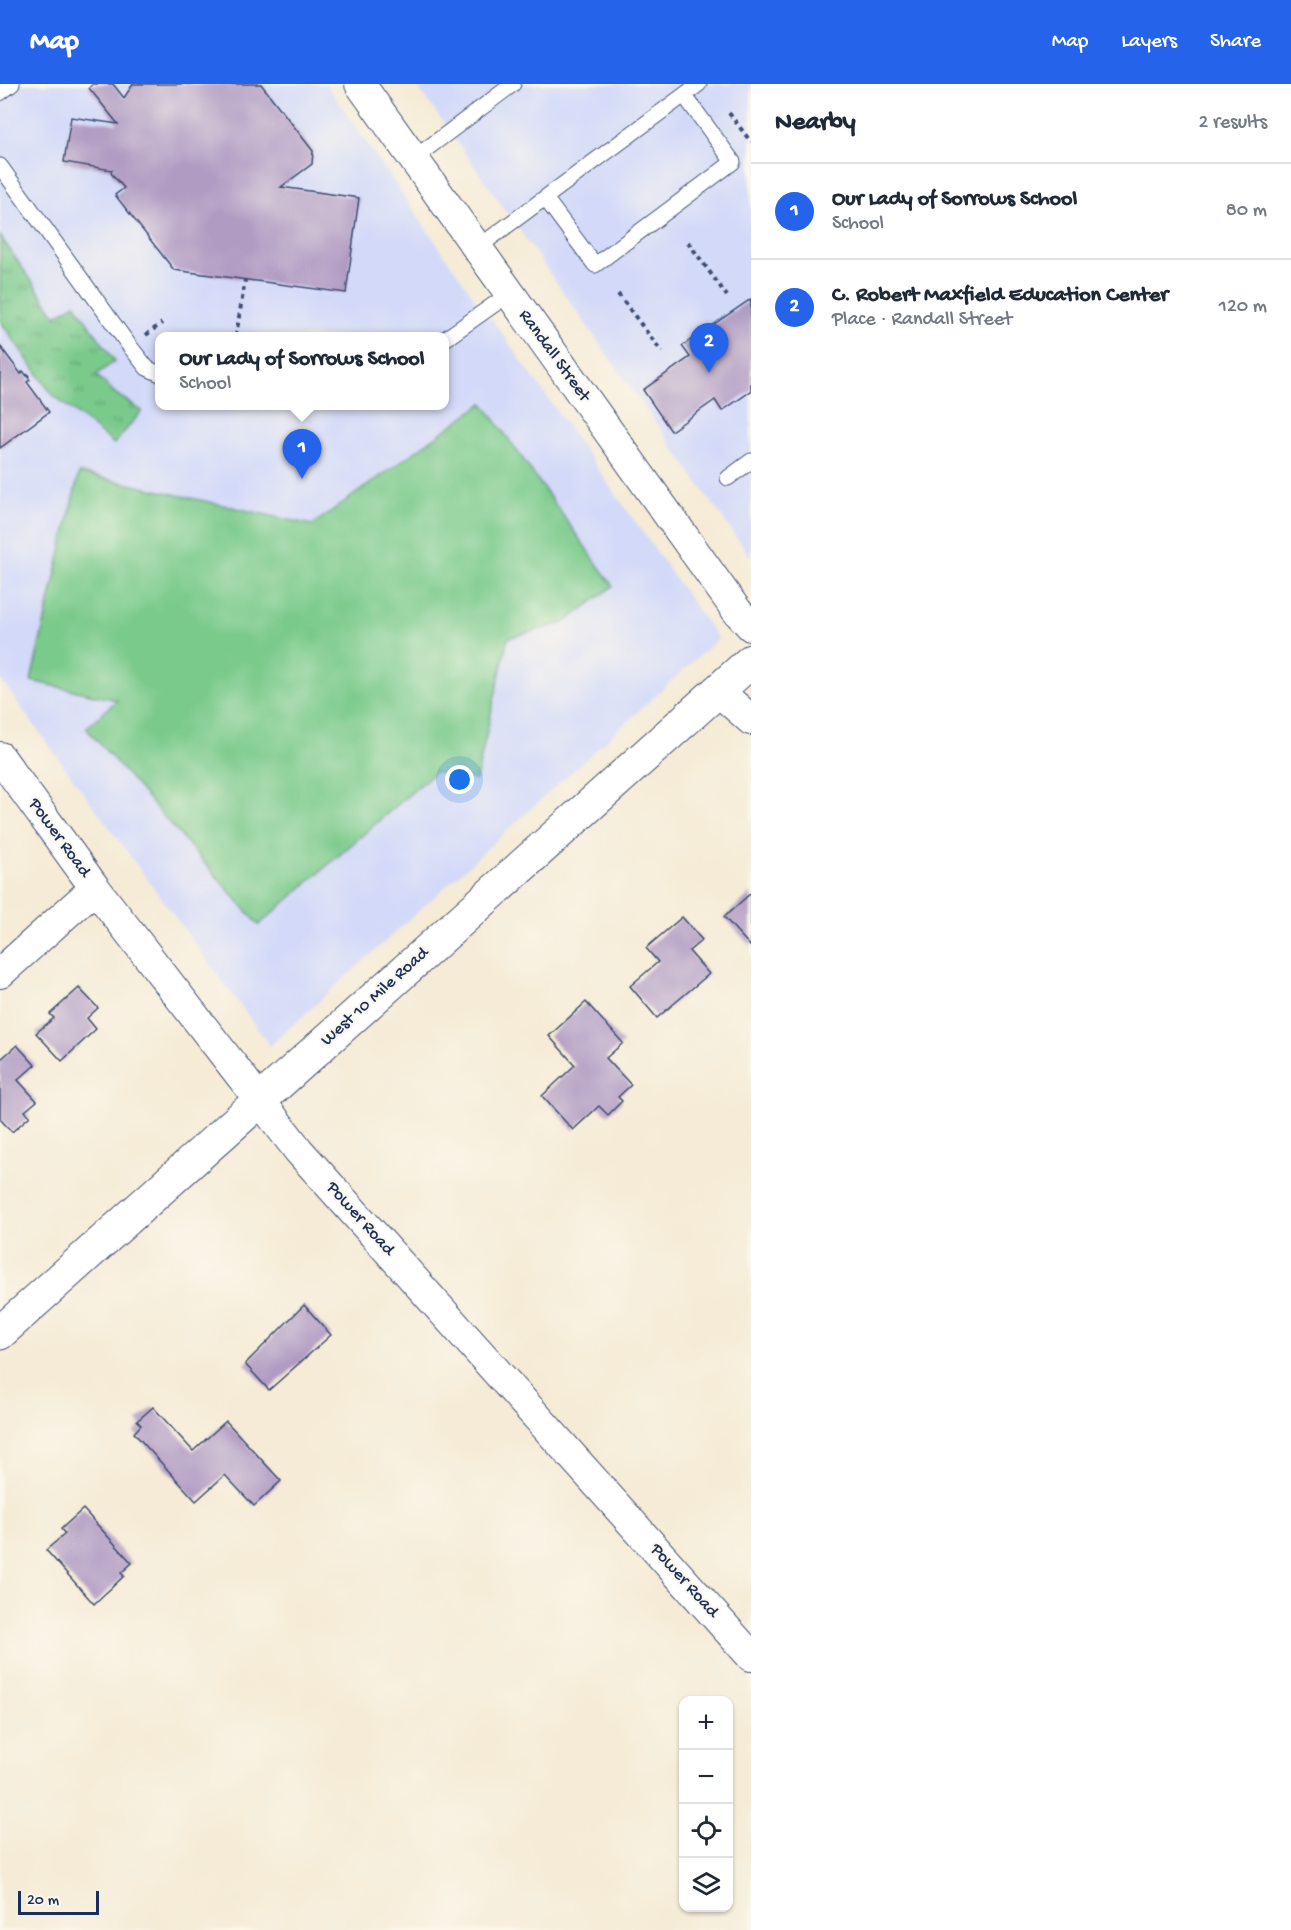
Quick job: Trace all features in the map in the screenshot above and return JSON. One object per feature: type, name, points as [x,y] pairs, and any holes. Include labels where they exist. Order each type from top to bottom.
[{"type":"street","name":"Randall Street","points":[[360,84],[737,611],[751,626]]},
{"type":"street","name":"West 10 Mile Road","points":[[0,1333],[751,661]]},
{"type":"street","points":[[717,690],[751,720]]},
{"type":"street","name":"Power Road","points":[[0,757],[95,888],[299,1151],[751,1656]]},
{"type":"street","points":[[0,973],[95,888]]},
{"type":"lane","points":[[0,93],[12,84]]},
{"type":"lane","points":[[413,159],[513,84]]},
{"type":"lane","points":[[477,248],[699,84]]},
{"type":"lane","points":[[545,198],[595,265],[734,162],[684,95]]},
{"type":"lane","points":[[0,166],[128,344],[147,368],[155,372]]},
{"type":"lane","points":[[449,336],[509,294]]},
{"type":"lane","points":[[728,478],[751,461]]},
{"type":"path","points":[[729,113],[751,142]]},
{"type":"path","points":[[688,242],[726,296]]},
{"type":"path","points":[[237,332],[245,280]]},
{"type":"path","points":[[618,294],[662,352]]},
{"type":"path","points":[[140,339],[162,323]]},
{"type":"shaded area","points":[[0,84],[326,84],[489,319],[492,319],[718,639],[270,1046],[0,679]]},
{"type":"shaded area","points":[[416,84],[751,84],[751,558]]},
{"type":"green space","points":[[0,236],[56,316],[75,304],[115,361],[96,375],[116,394],[142,411],[114,444],[52,394],[0,321]]},
{"type":"green space","points":[[483,403],[613,586],[564,623],[508,638],[476,780],[435,772],[259,925],[86,728],[117,700],[31,681],[79,473],[312,525]]},
{"type":"building","points":[[93,84],[113,84],[124,98],[133,84],[261,84],[313,151],[312,164],[281,187],[359,198],[346,293],[174,270],[115,195],[124,188],[111,173],[112,170],[64,162],[71,117],[118,124],[89,88]]},
{"type":"building","points":[[751,299],[751,391],[722,411],[715,400],[671,431],[643,390],[690,357],[682,346]]},
{"type":"building","points":[[0,346],[21,374],[23,371],[30,380],[27,382],[49,412],[0,448]]},
{"type":"building","points":[[751,893],[751,947],[724,917]]},
{"type":"building","points":[[682,917],[702,940],[689,951],[709,974],[657,1018],[630,986],[658,962],[646,948]]},
{"type":"building","points":[[79,988],[98,1008],[87,1018],[96,1029],[62,1061],[36,1033],[54,1018],[50,1014]]},
{"type":"building","points":[[586,1002],[623,1043],[606,1058],[631,1085],[618,1097],[622,1101],[608,1115],[599,1106],[573,1130],[542,1096],[575,1065],[549,1036]]},
{"type":"building","points":[[17,1045],[35,1065],[18,1080],[37,1101],[25,1111],[30,1116],[12,1132],[0,1119],[0,1060]]},
{"type":"building","points":[[304,1305],[331,1335],[269,1390],[245,1364]]},
{"type":"building","points":[[153,1407],[193,1451],[226,1421],[281,1481],[254,1506],[225,1475],[196,1501],[134,1433],[141,1425],[137,1421]]},
{"type":"building","points":[[83,1509],[132,1563],[121,1573],[124,1576],[94,1604],[46,1550],[65,1534],[61,1529]]},
{"type":"place","name":"C. Robert Maxfield Education Center","points":[[709,373]]},
{"type":"place","name":"Our Lady of Sorrows School","points":[[302,479]]}]
